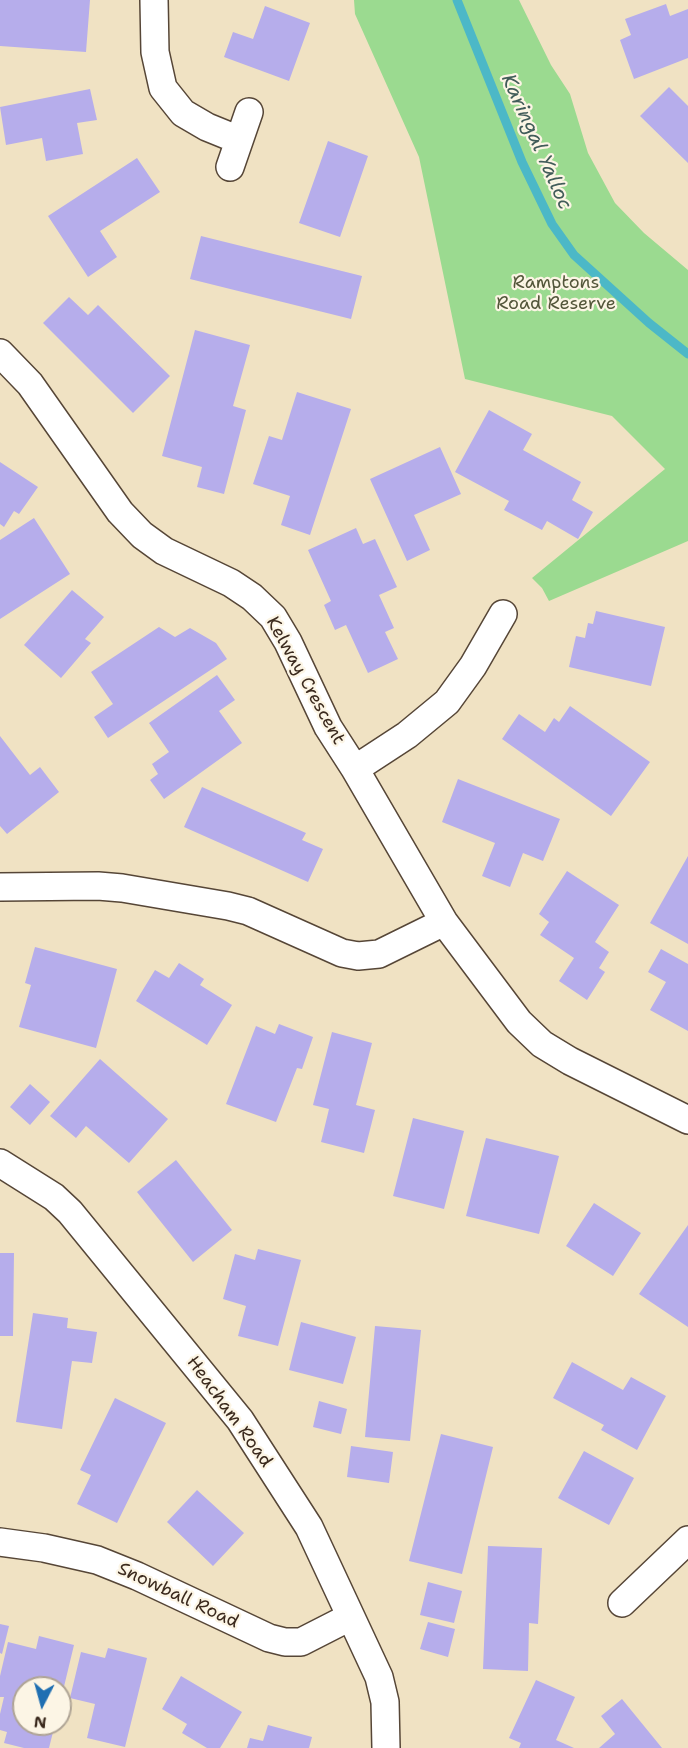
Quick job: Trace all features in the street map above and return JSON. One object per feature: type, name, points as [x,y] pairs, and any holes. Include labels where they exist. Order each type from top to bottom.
[{"type":"street","points":[[153,0],[155,52],[164,87],[183,113],[207,128],[239,140]]},
{"type":"street","points":[[230,167],[249,112]]},
{"type":"street","name":"Kelway Crescent","points":[[0,353],[30,384],[120,512],[141,535],[164,551],[231,583],[252,597],[273,617],[288,642],[328,727],[444,922],[519,1022],[542,1044],[570,1061],[688,1120]]},
{"type":"street","points":[[355,769],[407,735],[447,702],[473,666],[503,614]]},
{"type":"street","points":[[0,888],[98,886],[123,888],[228,906],[248,911],[342,953],[358,956],[379,954],[444,922]]},
{"type":"street","name":"Heacham Road","points":[[0,1163],[54,1197],[70,1212],[240,1420],[309,1527],[379,1677],[385,1702],[386,1748]]},
{"type":"street","points":[[622,1603],[688,1540]]},
{"type":"street","name":"Snowball Road","points":[[0,1542],[44,1548],[97,1560],[137,1576],[269,1638],[285,1642],[301,1642],[350,1617]]},
{"type":"green space","name":"Ramptons Road Reserve","points":[[354,0],[519,0],[551,65],[570,94],[588,153],[615,203],[644,233],[688,270],[688,541],[549,601],[542,588],[532,578],[665,469],[612,416],[465,379],[419,157],[355,14]]},
{"type":"building","points":[[0,0],[90,0],[86,52],[0,46]]},
{"type":"building","points":[[666,4],[670,16],[688,9],[688,58],[634,79],[620,40],[631,35],[625,19]]},
{"type":"building","points":[[265,6],[310,23],[289,81],[224,57],[233,32],[253,39]]},
{"type":"building","points":[[669,87],[688,106],[688,163],[640,116]]},
{"type":"building","points":[[90,89],[97,120],[77,123],[83,154],[46,161],[42,138],[6,145],[0,107]]},
{"type":"building","points":[[328,141],[368,156],[340,237],[299,223]]},
{"type":"building","points":[[137,158],[160,192],[100,231],[117,257],[88,277],[48,216]]},
{"type":"building","points":[[201,236],[362,276],[351,319],[190,279]]},
{"type":"building","points":[[69,297],[88,315],[98,305],[170,376],[133,413],[43,323]]},
{"type":"building","points":[[195,330],[250,345],[233,406],[246,410],[224,494],[197,487],[202,467],[162,456]]},
{"type":"building","points":[[297,392],[351,409],[310,535],[281,525],[290,496],[253,484],[269,436],[282,440]]},
{"type":"building","points":[[489,410],[532,434],[523,450],[581,482],[572,500],[593,512],[578,539],[547,521],[542,530],[504,510],[509,501],[455,472]]},
{"type":"building","points":[[440,447],[461,494],[414,515],[430,550],[407,561],[370,479]]},
{"type":"building","points":[[0,462],[38,487],[19,514],[14,511],[4,527],[0,524]]},
{"type":"building","points":[[34,518],[70,574],[0,619],[0,540]]},
{"type":"building","points":[[356,528],[363,544],[375,539],[397,587],[379,595],[394,628],[385,632],[398,659],[368,673],[346,625],[335,630],[324,605],[331,601],[308,550]]},
{"type":"building","points":[[72,590],[104,617],[85,639],[91,643],[61,678],[24,645]]},
{"type":"building","points":[[596,611],[665,627],[651,686],[569,667],[576,636],[585,638],[588,623],[593,624]]},
{"type":"building","points":[[159,627],[175,637],[190,628],[216,643],[227,659],[108,738],[94,717],[113,704],[91,672]]},
{"type":"building","points":[[217,675],[235,700],[219,711],[242,743],[164,799],[150,780],[158,774],[152,764],[169,752],[149,723]]},
{"type":"building","points":[[570,706],[650,762],[611,816],[502,739],[519,714],[545,732],[554,718],[559,722]]},
{"type":"building","points":[[0,736],[30,775],[40,767],[59,792],[7,834],[0,826]]},
{"type":"building","points":[[458,779],[560,819],[543,861],[523,853],[510,887],[482,876],[495,843],[442,822]]},
{"type":"building","points":[[202,787],[306,833],[302,840],[323,849],[308,882],[184,827]]},
{"type":"building","points":[[688,856],[688,944],[650,923]]},
{"type":"building","points":[[567,871],[619,905],[595,942],[609,952],[599,968],[605,972],[587,1000],[559,981],[574,958],[540,935],[549,922],[539,914]]},
{"type":"building","points":[[35,947],[117,969],[96,1048],[19,1027],[31,985],[25,983]]},
{"type":"building","points":[[661,949],[688,964],[688,1031],[650,1010],[666,982],[648,972]]},
{"type":"building","points":[[179,963],[204,979],[200,985],[232,1005],[207,1045],[136,1001],[155,970],[169,978]]},
{"type":"building","points":[[279,1024],[313,1037],[302,1069],[297,1068],[276,1122],[226,1104],[256,1026],[275,1034]]},
{"type":"building","points":[[332,1032],[372,1043],[356,1105],[375,1110],[364,1153],[321,1142],[329,1109],[313,1105]]},
{"type":"building","points":[[100,1059],[168,1119],[129,1163],[86,1126],[76,1138],[50,1116]]},
{"type":"building","points":[[30,1084],[50,1102],[30,1125],[10,1107]]},
{"type":"building","points":[[413,1118],[464,1131],[444,1209],[393,1196]]},
{"type":"building","points":[[486,1138],[559,1156],[539,1234],[466,1216]]},
{"type":"building","points":[[176,1160],[232,1230],[193,1262],[137,1192]]},
{"type":"building","points":[[594,1203],[641,1233],[613,1276],[566,1246]]},
{"type":"building","points":[[688,1225],[688,1327],[639,1294]]},
{"type":"building","points":[[258,1249],[301,1260],[278,1346],[238,1336],[246,1306],[223,1299],[235,1254],[255,1260]]},
{"type":"building","points":[[0,1253],[14,1253],[13,1336],[0,1336]]},
{"type":"building","points":[[33,1313],[68,1318],[67,1328],[97,1332],[92,1363],[72,1361],[62,1429],[16,1422]]},
{"type":"building","points":[[301,1322],[356,1337],[343,1384],[289,1370]]},
{"type":"building","points":[[375,1326],[421,1330],[410,1441],[365,1437]]},
{"type":"building","points":[[572,1362],[623,1390],[631,1377],[666,1396],[637,1450],[601,1430],[604,1425],[553,1398]]},
{"type":"building","points":[[115,1398],[166,1423],[117,1523],[77,1504],[91,1475],[80,1470]]},
{"type":"building","points":[[319,1401],[347,1409],[341,1434],[313,1427]]},
{"type":"building","points":[[441,1434],[493,1447],[462,1574],[409,1561]]},
{"type":"building","points":[[351,1446],[393,1452],[389,1483],[347,1477]]},
{"type":"building","points":[[584,1451],[634,1478],[609,1525],[558,1498]]},
{"type":"building","points":[[197,1490],[244,1533],[213,1566],[167,1522]]},
{"type":"building","points":[[488,1546],[542,1548],[538,1624],[529,1623],[528,1671],[483,1669]]},
{"type":"building","points":[[428,1582],[462,1591],[454,1623],[420,1615]]},
{"type":"building","points":[[428,1622],[455,1629],[448,1657],[420,1649]]},
{"type":"building","points":[[0,1624],[9,1626],[2,1654],[0,1653]]},
{"type":"building","points":[[39,1636],[74,1645],[67,1676],[12,1676],[12,1736],[52,1736],[49,1748],[24,1748],[4,1743],[7,1732],[0,1730],[0,1714],[4,1697],[0,1697],[0,1676],[8,1642],[36,1649]]},
{"type":"building","points":[[108,1648],[147,1658],[125,1747],[87,1738],[95,1704],[72,1698],[81,1652],[105,1658]]},
{"type":"building","points":[[181,1676],[242,1712],[220,1748],[207,1748],[182,1733],[187,1724],[162,1709]]},
{"type":"building","points":[[536,1680],[575,1697],[556,1740],[574,1748],[519,1748],[521,1743],[509,1738]]},
{"type":"building","points":[[622,1699],[662,1748],[599,1748],[615,1734],[601,1716]]},
{"type":"building","points":[[268,1725],[312,1737],[309,1748],[247,1748],[250,1738],[263,1741]]},
{"type":"waterway","name":"Karingal Yalloc","points":[[457,0],[522,162],[552,224],[574,255],[649,323],[688,354]]}]
